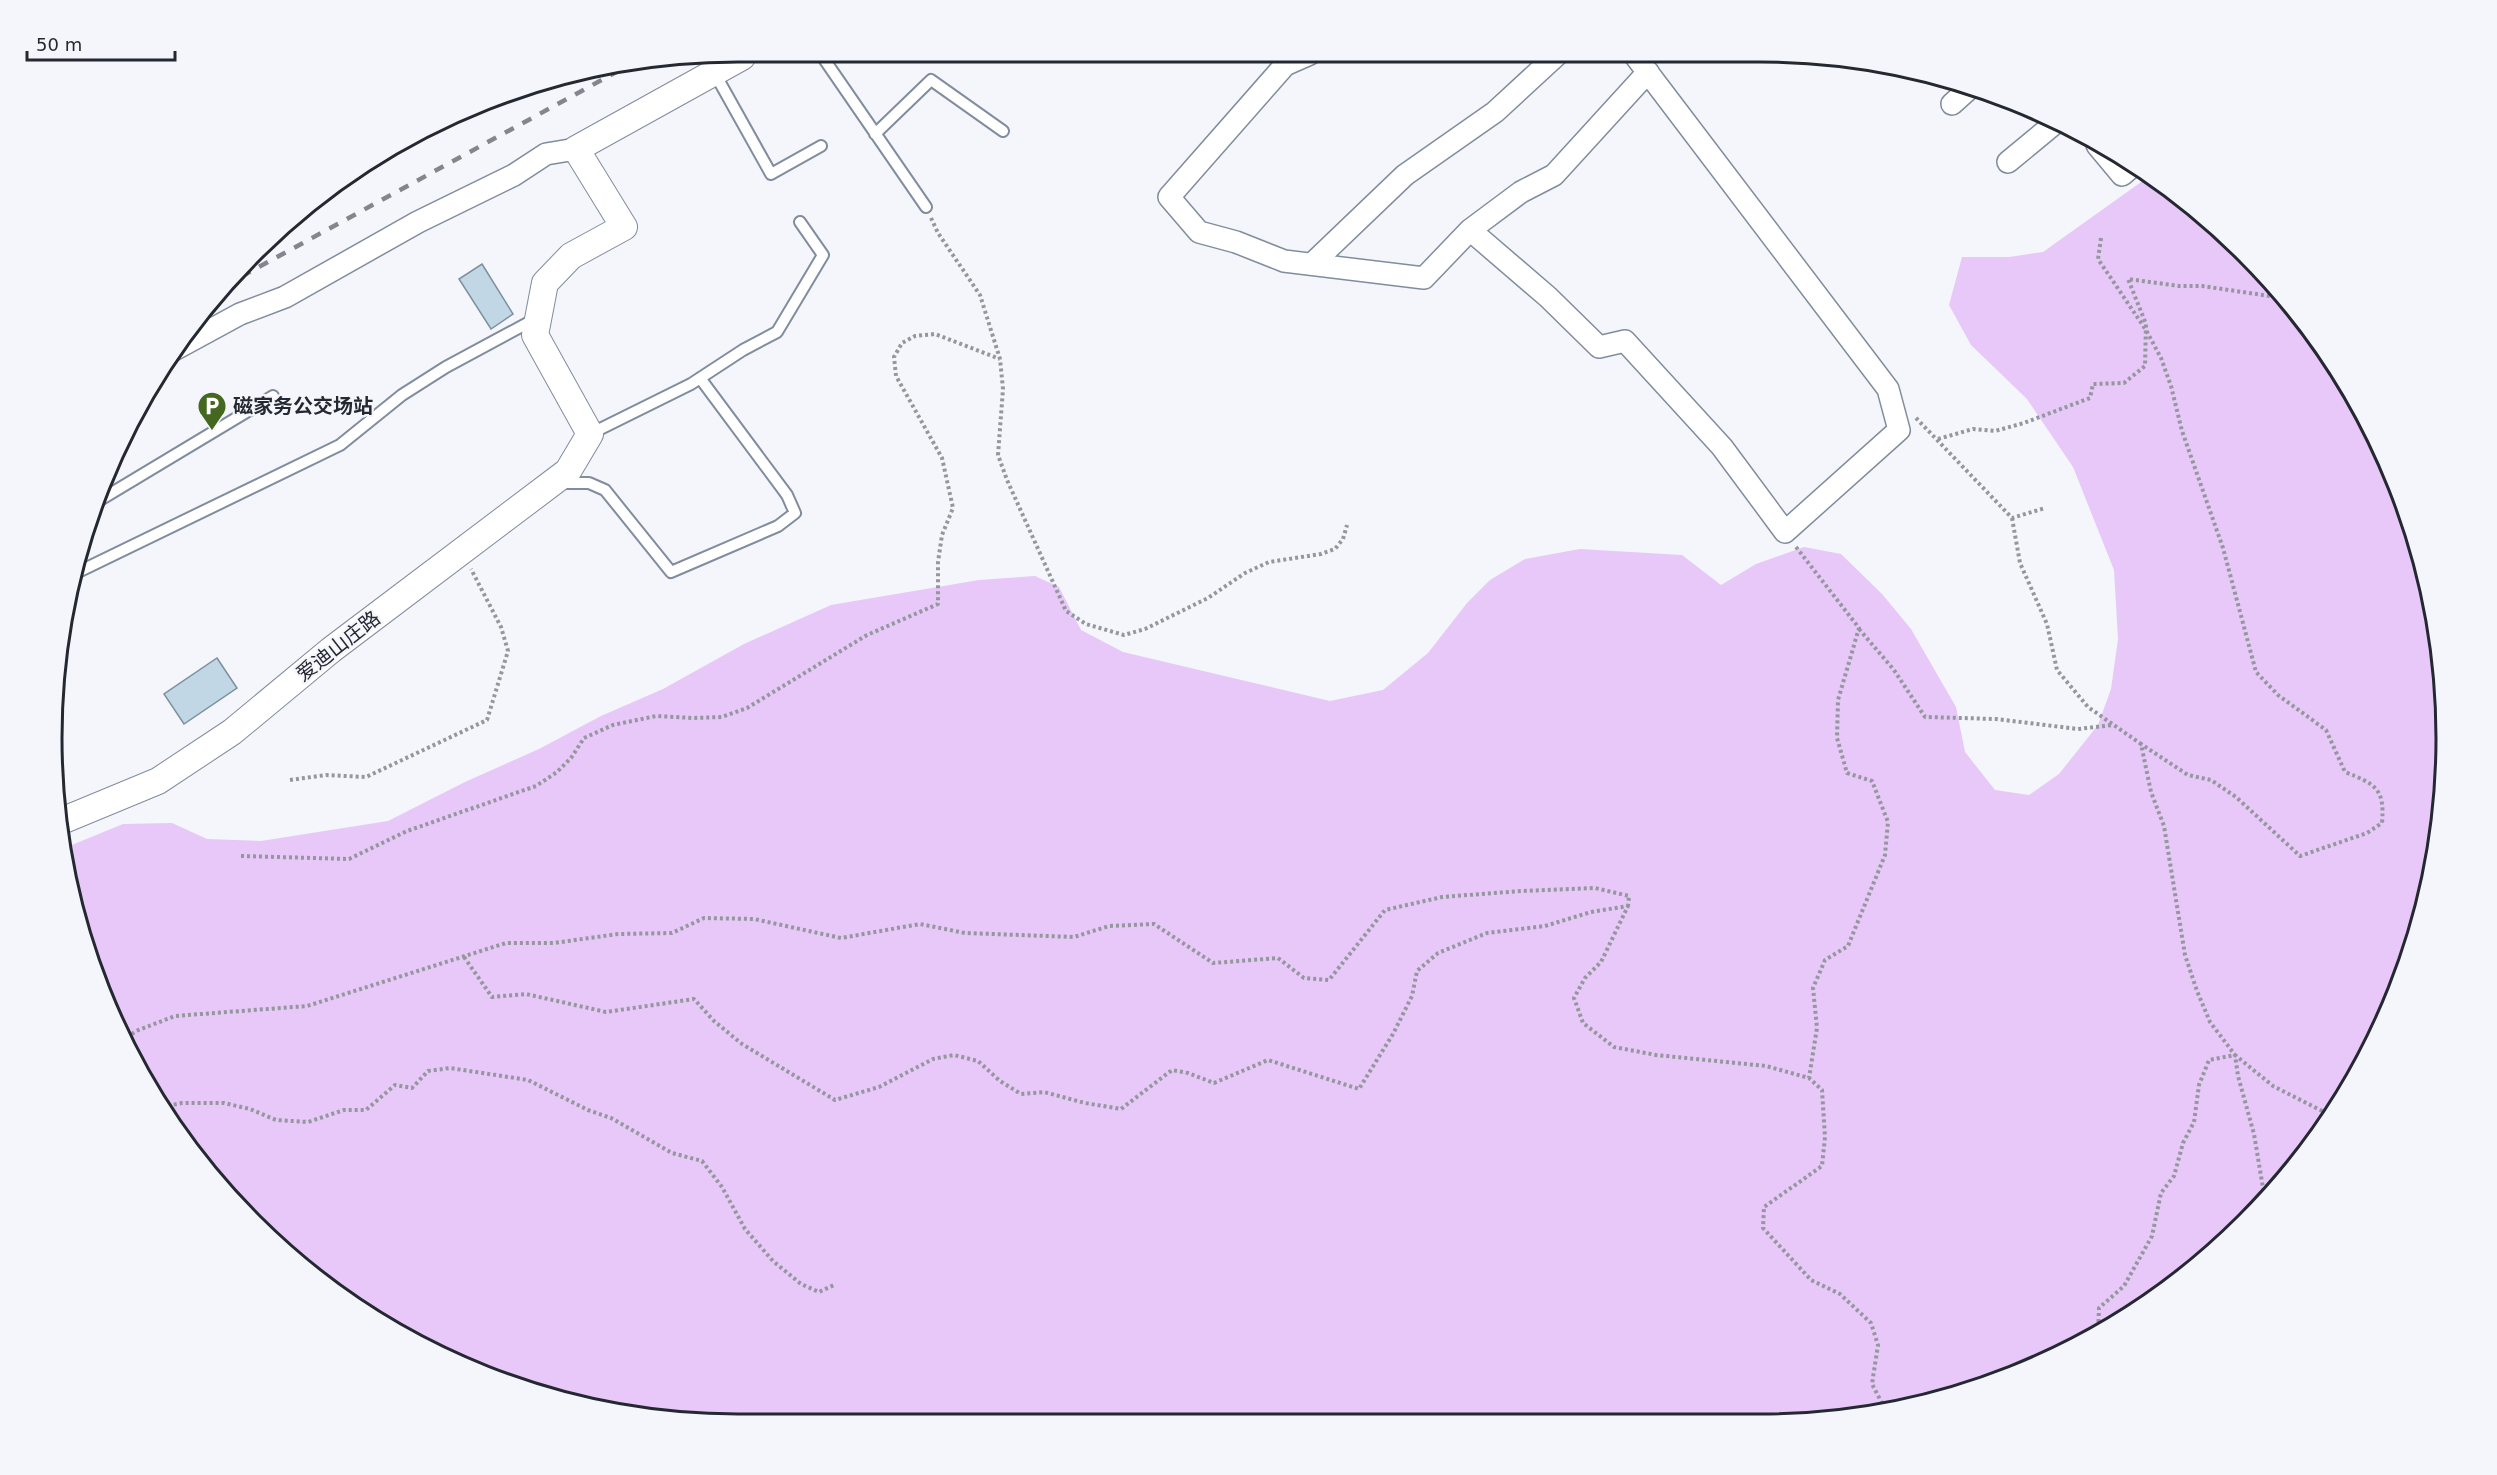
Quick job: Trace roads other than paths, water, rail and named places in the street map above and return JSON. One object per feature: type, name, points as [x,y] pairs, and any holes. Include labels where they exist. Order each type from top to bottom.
[{"type":"street","points":[[190,341],[240,314],[285,297],[418,222],[514,175],[546,154],[576,148],[732,62]]},
{"type":"street","points":[[1292,62],[1285,65],[1169,197],[1199,232],[1236,242],[1284,261],[1424,278],[1470,230],[1521,192],[1554,175],[1648,72]]},
{"type":"street","points":[[1312,264],[1405,175],[1495,112],[1548,62]]},
{"type":"street","points":[[1470,230],[1548,297],[1599,347],[1625,341],[1722,447],[1785,532],[1899,430],[1888,389],[1640,62]]},
{"type":"street","points":[[1952,104],[1964,93]]},
{"type":"street","points":[[2008,162],[2050,127]]},
{"type":"street","points":[[576,148],[624,227],[571,256],[545,283],[535,335],[590,434]]},
{"type":"street","points":[[2108,158],[2122,175],[2128,170]]},
{"type":"street","name":"爱迪山庄路","points":[[66,819],[158,781],[232,732],[331,650],[568,471],[590,434]]},
{"type":"lane","points":[[826,62],[926,207]]},
{"type":"lane","points":[[714,72],[771,174],[821,146]]},
{"type":"lane","points":[[875,134],[931,80],[1004,130]]},
{"type":"lane","points":[[590,434],[700,378],[743,350],[777,332],[799,299],[823,255],[800,222]]},
{"type":"lane","points":[[83,570],[340,446],[402,395],[446,367],[538,317]]},
{"type":"lane","points":[[552,483],[589,483],[605,490],[671,572],[778,526],[795,513],[787,495],[700,378]]},
{"type":"lane","points":[[107,494],[273,396]]},
{"type":"railway","points":[[245,275],[616,72]]},
{"type":"place","name":"磁家务公交场站","points":[[212,432]]}]
